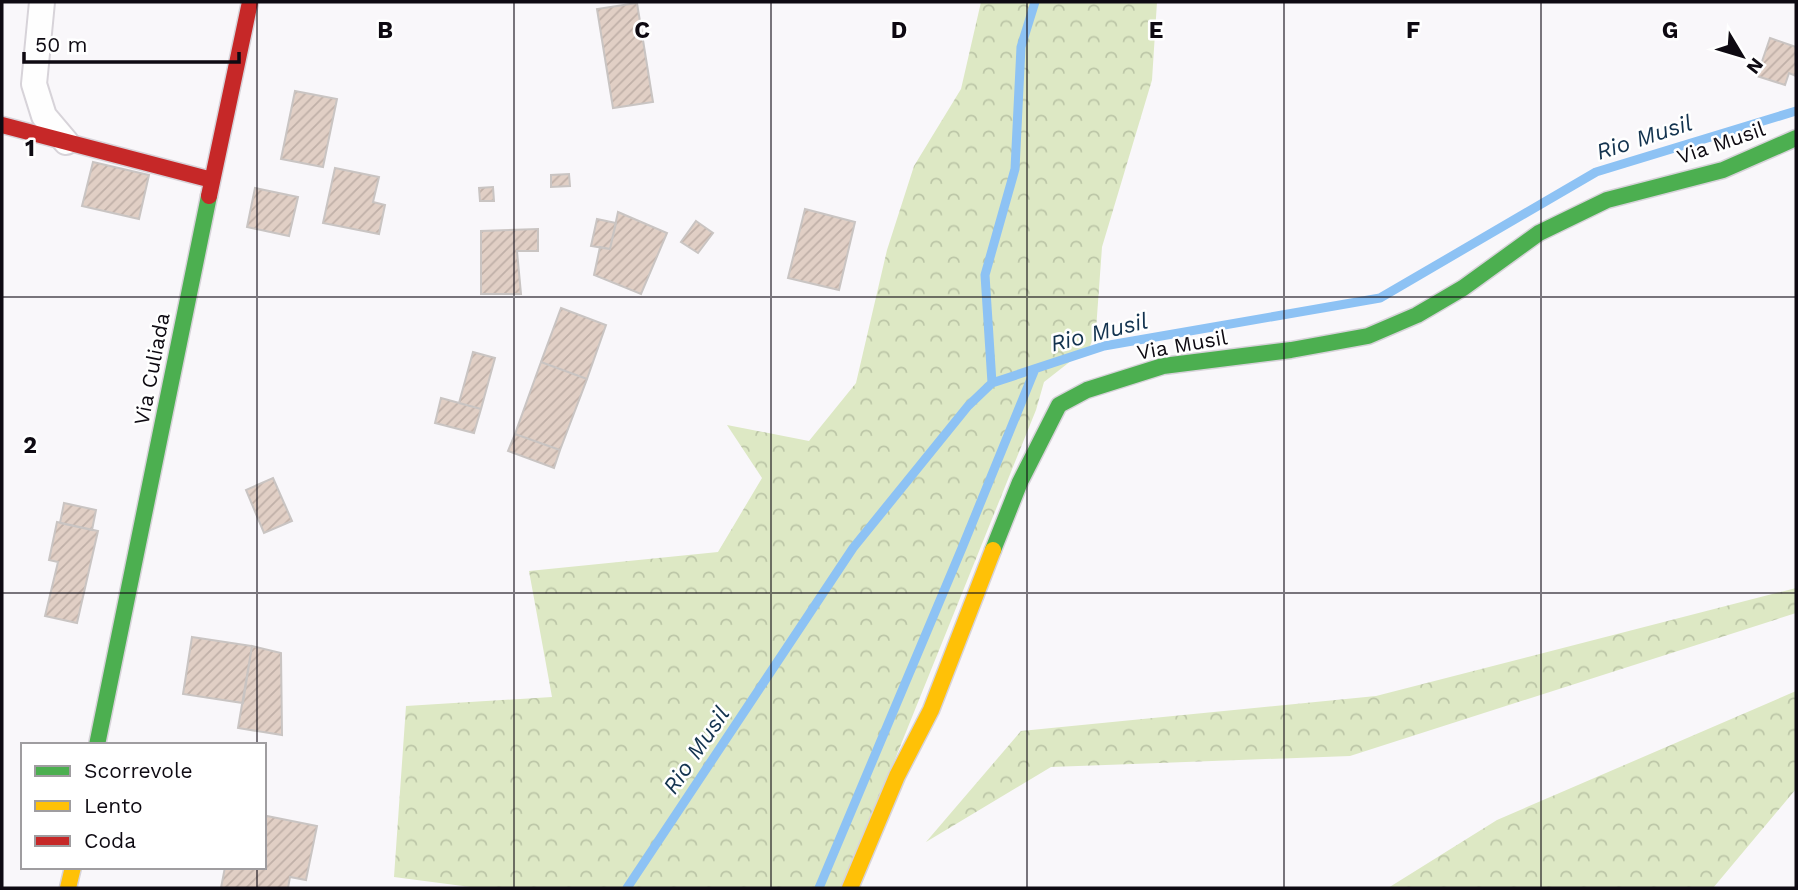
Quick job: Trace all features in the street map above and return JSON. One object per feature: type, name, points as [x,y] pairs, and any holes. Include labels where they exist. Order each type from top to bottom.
[{"type":"street","points":[[42,2],[34,84],[44,116],[66,142]]},
{"type":"street","name":"Via Culiada","points":[[97,743],[250,2]]},
{"type":"street","points":[[2,125],[212,180]]},
{"type":"street","name":"Via Musil","points":[[850,888],[897,776],[930,710],[1020,482],[1059,405],[1087,390],[1163,366],[1291,350],[1368,336],[1417,315],[1464,288],[1539,233],[1606,200],[1723,170],[1796,138]]},
{"type":"street","points":[[68,888],[73,869]]},
{"type":"green space","points":[[981,2],[1157,2],[1152,80],[1102,247],[1096,330],[1090,346],[1044,382],[1036,410],[843,888],[478,888],[394,877],[406,706],[552,697],[529,571],[718,552],[762,478],[727,425],[809,441],[856,383],[887,250],[914,166],[961,89]]},
{"type":"green space","points":[[1796,588],[1796,613],[1350,756],[1051,767],[926,842],[1021,731],[1376,696]]},
{"type":"green space","points":[[1796,691],[1796,789],[1713,888],[1388,888],[1497,820]]},
{"type":"building","points":[[637,3],[653,102],[613,108],[597,9]]},
{"type":"building","points":[[1770,38],[1796,47],[1796,76],[1789,73],[1785,85],[1757,76]]},
{"type":"building","points":[[295,91],[337,99],[323,167],[281,159]]},
{"type":"building","points":[[93,162],[149,175],[139,219],[82,206]]},
{"type":"building","points":[[335,168],[379,177],[373,202],[385,205],[379,234],[323,223]]},
{"type":"building","points":[[569,174],[570,186],[551,187],[551,175]]},
{"type":"building","points":[[493,187],[494,201],[480,201],[479,188]]},
{"type":"building","points":[[255,188],[298,197],[289,236],[247,227]]},
{"type":"building","points":[[805,209],[855,222],[839,290],[788,278]]},
{"type":"building","points":[[618,212],[667,233],[641,294],[594,275],[600,247],[610,249]]},
{"type":"building","points":[[597,219],[616,223],[610,249],[591,246]]},
{"type":"building","points":[[696,221],[713,233],[698,253],[681,242]]},
{"type":"building","points":[[538,229],[538,251],[517,251],[521,294],[481,294],[481,231]]},
{"type":"building","points":[[561,308],[606,325],[587,379],[541,362]]},
{"type":"building","points":[[473,352],[495,358],[481,409],[459,403]]},
{"type":"building","points":[[541,362],[587,379],[560,450],[515,434]]},
{"type":"building","points":[[441,398],[481,409],[474,433],[435,423]]},
{"type":"building","points":[[515,434],[560,450],[554,468],[508,451]]},
{"type":"building","points":[[273,478],[292,521],[264,533],[246,490]]},
{"type":"building","points":[[64,503],[96,510],[92,530],[60,523]]},
{"type":"building","points":[[57,522],[98,531],[77,623],[45,616],[58,562],[49,560]]},
{"type":"building","points":[[192,637],[252,646],[243,703],[183,694]]},
{"type":"building","points":[[252,646],[281,653],[282,735],[238,728]]},
{"type":"building","points":[[267,816],[317,826],[306,880],[290,877],[288,888],[221,888],[225,869],[266,869]]},
{"type":"waterway","points":[[992,383],[985,275],[1015,169],[1021,47],[1035,2]]},
{"type":"waterway","name":"Rio Musil","points":[[627,888],[853,548],[968,406],[992,383],[1104,346],[1380,298],[1596,172],[1796,111]]},
{"type":"waterway","points":[[819,888],[1035,369]]},
{"type":"traffic: fast","points":[[993,550],[1020,482],[1059,405],[1087,390],[1163,366],[1291,350],[1368,336],[1417,315],[1463,288],[1539,233],[1607,200],[1723,170],[1796,138]]},
{"type":"traffic: fast","points":[[97,743],[209,196]]},
{"type":"traffic: slow","points":[[850,888],[897,776],[931,710],[993,550]]},
{"type":"traffic: slow","points":[[68,888],[73,869]]},
{"type":"traffic: jam","points":[[209,196],[250,2]]},
{"type":"traffic: jam","points":[[2,125],[212,180]]}]
